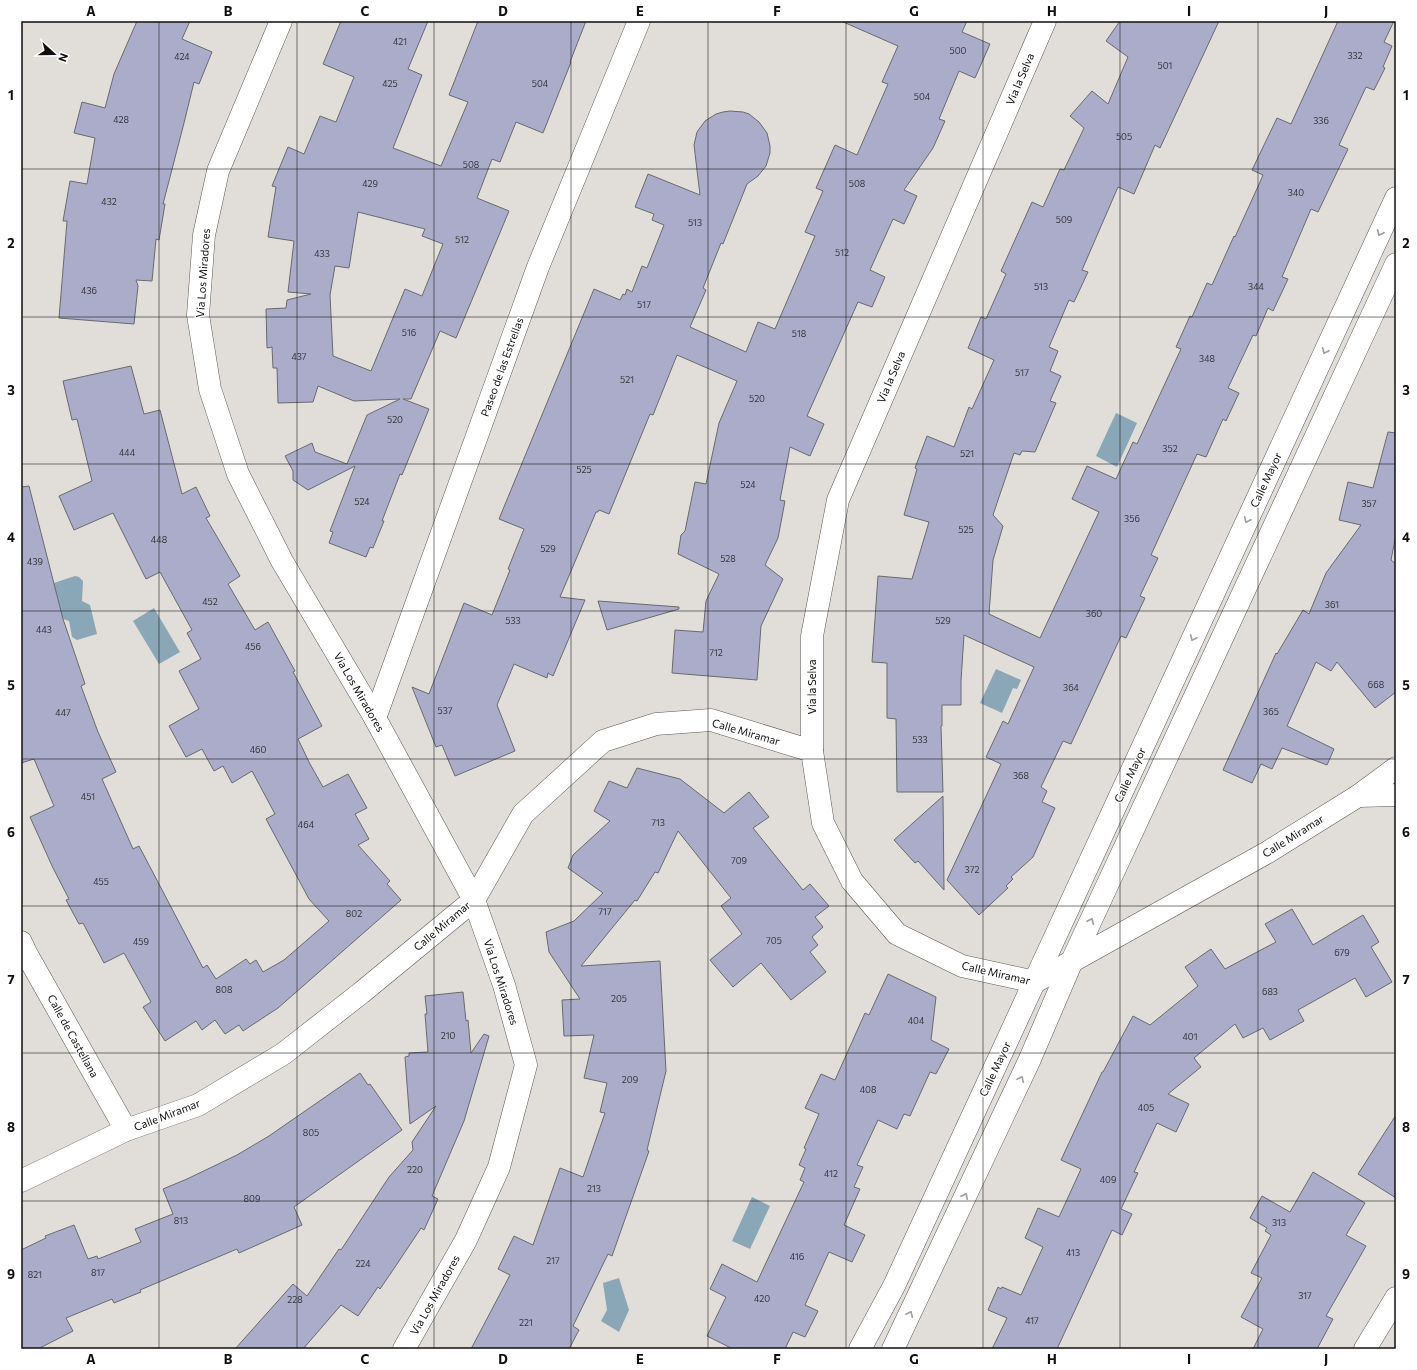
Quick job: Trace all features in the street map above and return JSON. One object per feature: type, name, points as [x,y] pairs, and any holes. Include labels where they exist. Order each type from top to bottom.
[{"type":"street","name":"Via Los Miradores","points":[[281,21],[218,171],[204,235],[198,316],[210,388],[238,474],[282,561],[375,718],[474,900],[504,985],[526,1065],[499,1167],[466,1240],[404,1349]]},
{"type":"street","name":"Paseo de las Estrellas","points":[[375,718],[538,266],[639,21]]},
{"type":"street","name":"Via la Selva","points":[[812,751],[812,636],[838,500],[1045,21]]},
{"type":"street","name":"Calle Mayor","points":[[860,1349],[894,1286],[1396,198]]},
{"type":"street","points":[[893,1349],[1030,1059],[1072,961],[1396,264]]},
{"type":"street","name":"Calle Miramar","points":[[21,1181],[126,1130],[198,1105],[283,1054],[361,993],[474,900],[523,814],[603,741],[656,724],[711,720],[812,751],[823,823],[852,881],[897,934],[962,966],[1035,982],[1268,852],[1358,796],[1396,768]]},
{"type":"street","points":[[1358,796],[1396,795]]},
{"type":"street","name":"Calle de Castellana","points":[[21,942],[126,1130]]},
{"type":"street","points":[[1365,1349],[1396,1298]]},
{"type":"water","points":[[1116,413],[1137,423],[1117,467],[1096,456]]},
{"type":"water","points":[[75,576],[79,577],[83,581],[82,601],[90,605],[97,634],[77,640],[72,637],[69,621],[63,619],[61,613],[58,614],[51,584]]},
{"type":"water","points":[[154,608],[180,652],[159,664],[133,621]]},
{"type":"water","points":[[996,669],[1021,680],[1017,689],[1013,688],[1002,713],[980,703]]},
{"type":"water","points":[[752,1197],[770,1206],[750,1249],[732,1241]]},
{"type":"water","points":[[619,1278],[629,1310],[619,1332],[601,1321],[607,1310],[603,1283]]},
{"type":"building","points":[[137,21],[190,21],[182,39],[212,52],[199,84],[194,82],[163,204],[165,204],[159,240],[156,239],[152,281],[136,280],[138,286],[134,324],[59,318],[67,221],[63,221],[70,181],[87,184],[95,138],[74,133],[82,102],[105,108],[114,74]]},
{"type":"building","points":[[341,21],[428,21],[408,69],[422,75],[393,148],[441,166],[468,102],[449,95],[478,21],[586,21],[543,133],[516,122],[500,162],[492,159],[477,198],[509,211],[456,338],[440,331],[411,399],[403,399],[429,409],[402,475],[400,474],[373,548],[370,547],[366,557],[329,543],[333,532],[330,531],[355,466],[308,490],[293,480],[293,471],[285,456],[312,443],[315,452],[347,464],[367,415],[400,399],[354,401],[318,386],[313,402],[278,403],[277,368],[273,368],[272,347],[267,348],[266,309],[286,308],[287,300],[311,294],[288,292],[294,241],[268,237],[276,187],[272,186],[288,147],[304,154],[320,116],[336,122],[354,77],[323,64]],"holes":[[[358,212],[425,229],[422,236],[443,244],[422,296],[405,289],[371,371],[333,356],[330,295],[335,266],[349,268]]]},
{"type":"building","points":[[841,21],[967,21],[962,32],[990,44],[975,78],[959,71],[939,119],[945,121],[933,148],[904,190],[917,196],[904,224],[893,219],[870,270],[885,277],[872,307],[858,302],[807,416],[824,424],[810,456],[790,447],[780,500],[785,501],[778,538],[765,565],[783,579],[761,626],[757,680],[672,673],[675,630],[703,632],[706,601],[719,574],[678,554],[681,535],[685,531],[695,482],[706,484],[719,423],[737,381],[677,355],[653,415],[650,414],[609,514],[599,510],[596,512],[560,597],[585,600],[553,676],[548,673],[547,678],[514,664],[497,705],[515,751],[455,776],[442,745],[436,747],[412,687],[429,694],[464,603],[492,615],[524,529],[499,519],[594,289],[620,300],[623,294],[625,295],[627,289],[632,292],[642,266],[647,268],[664,225],[652,220],[654,214],[635,207],[648,174],[700,195],[694,145],[697,132],[705,121],[716,114],[723,112],[743,112],[749,114],[759,122],[767,133],[770,153],[766,166],[758,176],[747,184],[723,244],[721,243],[703,288],[706,290],[690,327],[746,352],[758,322],[775,329],[815,236],[805,232],[823,191],[816,188],[835,145],[857,155],[888,84],[882,82],[898,46]]},
{"type":"building","points":[[1120,21],[1219,21],[1160,148],[1155,145],[1134,194],[1118,187],[1082,270],[1088,272],[1074,302],[1069,300],[1049,347],[1058,351],[1050,371],[1061,376],[1050,401],[1056,403],[1035,452],[1022,451],[1020,455],[1014,453],[993,515],[1003,526],[993,560],[989,614],[1040,638],[1099,512],[1072,499],[1087,466],[1116,479],[1133,442],[1137,444],[1181,349],[1176,347],[1190,316],[1192,317],[1207,283],[1212,285],[1260,182],[1263,175],[1252,170],[1277,118],[1291,124],[1338,21],[1394,21],[1384,42],[1392,46],[1383,67],[1385,68],[1374,90],[1366,87],[1339,145],[1348,149],[1318,212],[1311,209],[1282,277],[1288,279],[1273,311],[1268,308],[1256,336],[1253,335],[1228,388],[1239,393],[1226,421],[1223,419],[1206,457],[1197,454],[1151,555],[1158,558],[1140,596],[1145,598],[1126,638],[1121,636],[1071,744],[1063,741],[1041,787],[1047,791],[1042,802],[1055,808],[1033,857],[1011,877],[1013,879],[1006,886],[1008,888],[979,915],[947,880],[1001,764],[986,757],[1003,721],[1008,724],[1034,667],[964,635],[961,705],[942,705],[941,726],[943,792],[897,792],[896,719],[887,718],[887,663],[872,662],[878,576],[912,579],[929,522],[904,515],[917,469],[915,468],[927,436],[954,447],[969,407],[972,409],[994,360],[968,348],[981,317],[986,319],[1006,274],[1001,271],[1032,202],[1043,207],[1060,169],[1064,170],[1084,128],[1070,116],[1092,91],[1108,104],[1128,57],[1106,41]]},
{"type":"building","points":[[131,366],[144,414],[160,410],[182,494],[196,487],[210,516],[206,518],[240,576],[228,584],[255,630],[268,622],[295,671],[293,672],[322,726],[298,739],[310,764],[323,787],[348,774],[367,808],[355,814],[369,839],[358,845],[390,881],[387,884],[401,900],[278,1008],[243,1031],[239,1025],[225,1034],[215,1020],[202,1030],[196,1021],[165,1041],[143,1007],[151,1002],[124,953],[104,963],[83,923],[79,924],[66,900],[69,899],[30,817],[54,806],[34,759],[21,763],[21,487],[29,486],[63,619],[85,684],[81,686],[98,732],[116,772],[102,779],[133,849],[139,846],[203,968],[207,965],[216,979],[246,959],[250,964],[256,960],[263,972],[284,960],[329,921],[309,899],[266,819],[275,814],[252,771],[232,783],[223,766],[214,771],[202,749],[186,757],[169,726],[199,709],[179,671],[201,659],[187,633],[192,630],[160,572],[146,579],[113,513],[74,530],[59,496],[92,481],[77,419],[72,420],[63,381]]},
{"type":"building","points":[[1388,432],[1396,433],[1396,535],[1391,560],[1396,564],[1396,692],[1375,708],[1337,662],[1331,671],[1316,662],[1287,726],[1334,749],[1327,765],[1282,748],[1272,769],[1261,764],[1252,783],[1223,770],[1276,653],[1277,654],[1303,610],[1309,614],[1326,573],[1361,525],[1339,520],[1348,482],[1373,488]]},
{"type":"building","points":[[598,601],[679,607],[679,609],[607,630]]},
{"type":"building","points":[[637,768],[680,779],[724,813],[749,792],[769,817],[753,828],[803,890],[810,884],[829,906],[815,917],[823,927],[812,937],[818,945],[810,952],[826,972],[791,1000],[761,963],[733,987],[710,960],[742,934],[721,906],[731,898],[678,831],[658,873],[655,872],[637,901],[635,900],[581,966],[660,961],[666,1071],[647,1150],[649,1151],[612,1256],[608,1254],[573,1326],[579,1330],[569,1349],[471,1349],[510,1275],[498,1269],[514,1236],[533,1245],[560,1168],[583,1177],[605,1113],[600,1112],[607,1083],[584,1078],[594,1035],[564,1036],[562,1000],[580,999],[549,952],[546,932],[574,921],[603,893],[568,868],[573,855],[610,821],[594,811],[609,781],[627,788]]},
{"type":"building","points":[[943,796],[944,890],[918,861],[915,863],[894,840]]},
{"type":"building","points":[[1292,909],[1313,945],[1363,915],[1379,942],[1371,947],[1392,982],[1366,997],[1355,978],[1298,1010],[1304,1021],[1270,1040],[1263,1028],[1243,1038],[1235,1024],[1194,1058],[1201,1067],[1168,1094],[1189,1104],[1176,1132],[1157,1123],[1134,1172],[1138,1173],[1121,1209],[1132,1214],[1122,1235],[1112,1230],[1057,1349],[992,1349],[1007,1318],[988,1310],[998,1287],[1001,1289],[1002,1287],[1021,1295],[1043,1247],[1025,1238],[1038,1208],[1059,1217],[1081,1169],[1061,1160],[1102,1072],[1133,1016],[1150,1025],[1198,986],[1185,967],[1211,949],[1225,969],[1276,942],[1265,924]]},
{"type":"building","points":[[888,974],[936,997],[931,1040],[949,1049],[936,1074],[930,1072],[910,1116],[904,1114],[897,1129],[878,1120],[857,1165],[863,1167],[854,1187],[860,1189],[844,1225],[865,1235],[852,1262],[829,1252],[805,1305],[818,1311],[805,1337],[793,1332],[785,1349],[733,1349],[707,1336],[726,1297],[710,1289],[722,1264],[757,1282],[804,1182],[800,1180],[805,1168],[799,1165],[806,1149],[804,1148],[819,1114],[805,1108],[821,1074],[835,1080],[865,1013],[869,1015]]},
{"type":"building","points":[[463,992],[466,1021],[468,1020],[471,1053],[484,1034],[489,1036],[464,1121],[432,1196],[438,1199],[424,1230],[421,1228],[380,1289],[378,1287],[358,1316],[341,1305],[303,1349],[235,1349],[293,1284],[307,1296],[339,1249],[341,1250],[389,1177],[413,1150],[412,1142],[436,1106],[410,1124],[405,1057],[409,1056],[409,1053],[428,1052],[425,996]]},
{"type":"building","points":[[360,1073],[368,1085],[370,1084],[402,1130],[294,1207],[302,1225],[239,1253],[237,1249],[140,1290],[141,1292],[114,1303],[112,1299],[66,1318],[73,1331],[38,1349],[21,1349],[21,1250],[46,1238],[45,1236],[74,1225],[88,1259],[97,1256],[98,1259],[141,1242],[135,1229],[173,1214],[163,1189],[237,1155],[269,1136]]},
{"type":"building","points":[[1396,1115],[1396,1198],[1358,1174]]},
{"type":"building","points":[[1313,1172],[1365,1203],[1346,1235],[1366,1246],[1326,1316],[1333,1319],[1317,1349],[1253,1349],[1263,1329],[1241,1317],[1262,1278],[1251,1273],[1271,1235],[1265,1231],[1267,1228],[1250,1218],[1262,1196],[1290,1212]]}]
